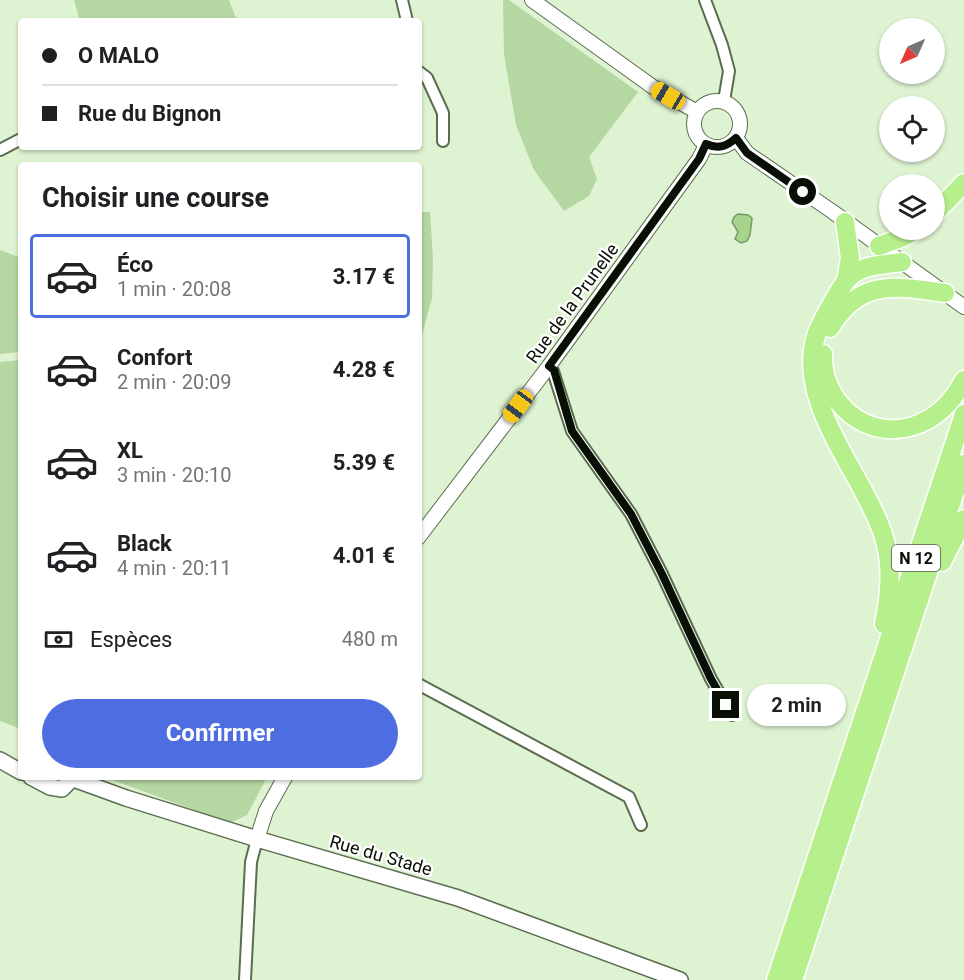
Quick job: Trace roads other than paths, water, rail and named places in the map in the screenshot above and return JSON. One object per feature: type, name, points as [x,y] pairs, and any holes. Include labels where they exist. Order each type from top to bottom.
[{"type":"highway","points":[[945,203],[964,183]]},
{"type":"highway","points":[[845,222],[850,258],[846,281]]},
{"type":"highway","points":[[879,246],[896,240]]},
{"type":"highway","points":[[868,702],[889,595],[888,554],[876,516],[831,431],[821,407],[812,371],[812,355],[822,320],[846,281],[853,274],[869,267],[902,262]]},
{"type":"highway","points":[[956,301],[894,287],[880,289],[858,297],[839,314],[830,327],[822,357],[829,388],[836,401],[845,411],[868,424],[883,428],[899,429],[926,420],[948,404],[964,380]]},
{"type":"highway","name":"N 12","points":[[776,980],[964,414]]},
{"type":"highway","name":"N 12","points":[[793,980],[964,464]]},
{"type":"highway","points":[[921,596],[936,575],[964,519]]},
{"type":"main road","points":[[6,755],[18,769]]},
{"type":"main road","name":"Rue du Stade","points":[[37,780],[50,787],[67,781],[458,898],[680,980]]},
{"type":"street","points":[[402,0],[406,18]]},
{"type":"street","points":[[532,0],[653,87],[697,112]]},
{"type":"street","points":[[705,0],[729,71],[725,96],[740,117],[741,124],[740,132],[730,144],[714,147],[700,140],[694,127],[694,119],[702,106],[725,96]]},
{"type":"street","points":[[422,74],[428,78],[443,112],[443,141]]},
{"type":"street","points":[[736,138],[747,153],[956,301]]},
{"type":"street","points":[[0,150],[18,141]]},
{"type":"street","name":"Rue de la Prunelle","points":[[422,533],[549,366],[699,159],[706,144]]},
{"type":"street","points":[[549,366],[554,370],[572,431],[631,514],[711,679],[732,716]]},
{"type":"street","points":[[422,686],[629,797],[641,825]]},
{"type":"street","points":[[245,980],[251,862],[266,811],[283,780]]}]
